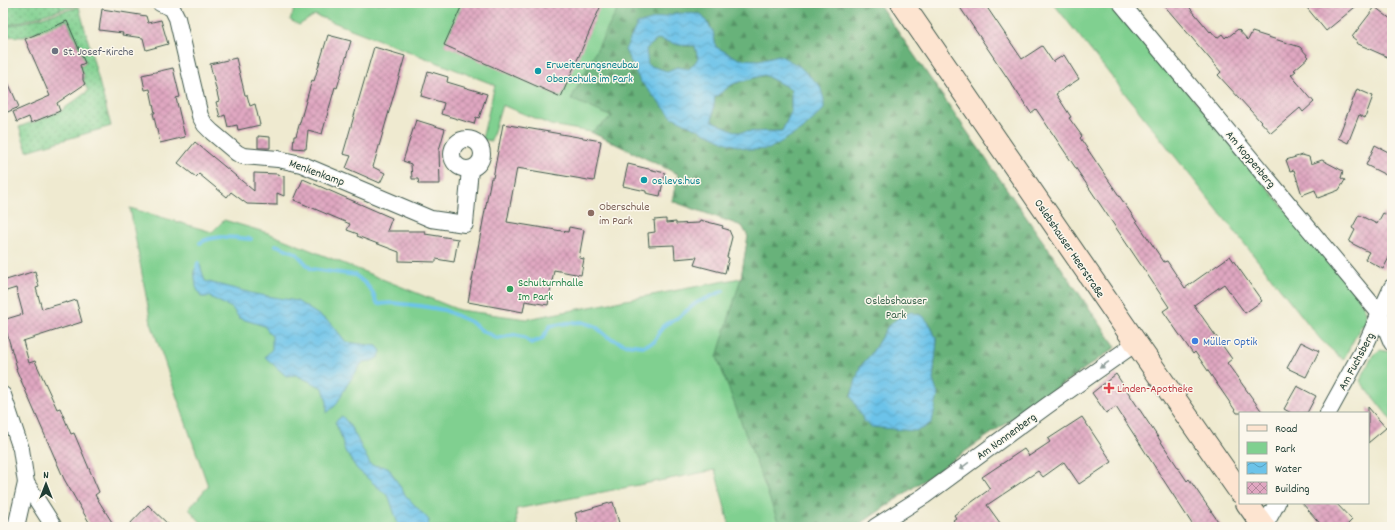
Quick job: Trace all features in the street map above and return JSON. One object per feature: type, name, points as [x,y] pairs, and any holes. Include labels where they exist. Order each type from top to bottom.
[{"type":"main road","name":"Oslebshauser Heerstraße","points":[[902,3],[1239,491]]},
{"type":"main road","points":[[1248,504],[1264,527]]},
{"type":"street","name":"Menkenkamp","points":[[160,3],[172,8],[176,18],[200,116],[205,125],[237,153],[243,156],[278,159],[301,164],[432,219],[465,224],[470,169]]},
{"type":"street","name":"Am Koppenberg","points":[[1121,3],[1380,314],[1392,343]]},
{"type":"street","name":"Am Fuchsberg","points":[[1329,412],[1365,346],[1392,287]]},
{"type":"street","name":"Am Nonnenberg","points":[[875,527],[924,496],[1048,405],[1136,343]]},
{"type":"street","points":[[3,395],[21,449],[26,483],[16,527]]},
{"type":"street","points":[[26,483],[54,527]]},
{"type":"street","points":[[1264,527],[1276,504]]},
{"type":"green space","points":[[3,3],[59,3],[60,10],[3,27]]},
{"type":"green space","points":[[59,3],[79,5],[60,10]]},
{"type":"green space","name":"Oslebshauser Park","points":[[297,3],[878,3],[1116,347],[856,527],[730,527],[715,470],[516,509],[517,527],[205,527],[189,509],[208,486],[151,323],[130,208],[212,232],[224,220],[268,233],[459,310],[527,319],[741,278],[748,236],[742,226],[672,201],[678,174],[591,132],[551,125],[502,105],[491,141],[482,139],[495,85],[315,15],[299,25],[290,20]]},
{"type":"green space","points":[[621,3],[878,3],[1116,347],[856,527],[780,527],[717,357],[741,278],[748,236],[742,226],[672,201],[678,174],[591,132],[612,117],[571,99]],"holes":[[[701,14],[713,31],[716,47],[739,59],[759,60],[779,55],[824,109],[752,150],[640,81],[625,50]],[[888,326],[931,326],[937,341],[933,380],[860,367],[871,354]]]},
{"type":"green space","points":[[1053,3],[1111,3],[1142,41],[1193,98],[1358,297],[1366,311],[1366,325],[1361,326],[1343,360],[1321,340]]},
{"type":"green space","points":[[79,7],[111,126],[27,151],[19,127],[61,111],[88,91],[83,80],[84,75],[78,67],[86,63],[67,20],[24,37],[3,36],[3,28]]},
{"type":"green space","points":[[658,39],[679,45],[695,46],[698,59],[689,69],[677,67],[667,71],[647,65],[646,49]]},
{"type":"green space","points":[[764,75],[791,89],[791,112],[782,131],[737,132],[712,121],[715,97],[733,84]]},
{"type":"green space","points":[[1380,350],[1390,352],[1392,354],[1392,421],[1360,381],[1373,355]]},
{"type":"green space","points":[[905,519],[907,524],[906,527],[892,527]]},
{"type":"water","points":[[676,13],[701,14],[713,31],[716,47],[739,59],[759,60],[779,55],[799,66],[820,86],[824,99],[824,109],[803,129],[769,149],[752,150],[727,143],[672,117],[640,81],[625,50],[637,24]],"holes":[[[658,39],[679,45],[695,46],[698,59],[689,69],[677,67],[667,71],[648,65],[646,49]],[[764,75],[791,89],[791,112],[782,131],[737,132],[712,121],[715,97],[733,84]]]},
{"type":"water","points":[[200,265],[205,281],[255,294],[297,301],[331,323],[346,342],[377,346],[381,351],[379,357],[372,361],[363,362],[347,385],[336,405],[327,413],[327,402],[323,388],[296,375],[286,376],[265,357],[272,349],[272,336],[264,326],[239,318],[232,308],[210,297],[201,297],[196,287],[194,270]]},
{"type":"water","points":[[911,312],[923,316],[931,326],[937,341],[933,380],[938,395],[932,422],[924,428],[915,431],[871,427],[864,421],[851,396],[860,367],[871,354],[888,326],[898,318]]},
{"type":"water","points":[[342,416],[347,421],[371,465],[388,467],[406,496],[429,520],[428,527],[398,527],[389,497],[357,469],[345,451],[335,422]]},
{"type":"building","name":"Erweiterungsneubau Oberschule im Park","points":[[463,3],[602,3],[561,97],[444,45]]},
{"type":"building","points":[[957,3],[984,3],[1022,59],[1042,46],[1053,62],[1064,55],[1079,79],[1056,94],[1071,117],[1069,118],[1082,136],[1080,138],[1164,262],[1167,261],[1185,288],[1230,256],[1262,301],[1245,313],[1224,284],[1194,305],[1232,359],[1227,363],[1262,412],[1237,413],[1195,352],[1193,354],[1163,311],[1169,307],[1036,109],[1031,113]]},
{"type":"building","points":[[1162,3],[1186,3],[1210,32],[1211,31],[1217,38],[1222,34],[1225,38],[1227,36],[1228,37],[1238,29],[1248,40],[1252,32],[1300,47],[1309,57],[1294,70],[1296,71],[1291,75],[1314,102],[1303,112],[1300,108],[1271,133],[1218,75],[1221,72]]},
{"type":"building","points":[[1303,3],[1360,3],[1326,31]]},
{"type":"building","points":[[1375,7],[1392,20],[1392,59],[1356,43],[1357,41],[1352,37]]},
{"type":"building","points":[[102,9],[146,16],[148,23],[161,20],[168,44],[146,50],[143,38],[122,35],[123,33],[99,30]]},
{"type":"building","points":[[67,21],[85,63],[80,65],[85,84],[57,103],[60,111],[31,123],[29,117],[17,122],[13,112],[50,96],[25,39]]},
{"type":"building","points":[[328,35],[351,41],[337,88],[335,87],[322,134],[308,130],[306,149],[293,148],[294,136],[296,136],[312,80],[314,81]]},
{"type":"building","points":[[374,47],[405,56],[373,167],[385,173],[380,183],[346,168],[351,156],[343,154]]},
{"type":"building","points":[[236,58],[245,95],[247,95],[250,106],[255,104],[260,125],[238,130],[237,125],[228,127],[225,115],[220,117],[216,102],[219,101],[210,64]]},
{"type":"building","points":[[173,68],[180,97],[176,98],[185,137],[160,143],[153,113],[155,113],[150,89],[145,90],[142,75]]},
{"type":"building","points":[[3,71],[19,107],[3,114]]},
{"type":"building","points":[[428,71],[448,77],[447,82],[487,94],[479,118],[476,117],[474,124],[441,114],[444,103],[421,96]]},
{"type":"building","points":[[1357,89],[1373,96],[1365,118],[1359,115],[1348,143],[1338,138]]},
{"type":"building","points":[[416,120],[445,129],[439,150],[440,184],[419,184],[418,179],[412,179],[411,164],[403,161]]},
{"type":"building","points":[[503,124],[601,141],[594,181],[517,168],[507,222],[568,232],[569,227],[584,230],[579,258],[584,259],[581,275],[554,270],[548,305],[525,301],[523,312],[468,302],[491,178],[493,178]]},
{"type":"building","points":[[258,136],[270,137],[270,148],[258,148]]},
{"type":"building","points":[[195,142],[254,191],[254,173],[278,174],[284,176],[284,196],[277,193],[277,205],[247,204],[231,192],[227,197],[199,174],[196,177],[178,163]]},
{"type":"building","points":[[1375,145],[1392,154],[1392,178],[1366,165]]},
{"type":"building","points":[[1302,155],[1309,157],[1311,164],[1322,160],[1343,171],[1341,178],[1345,180],[1339,190],[1318,198],[1315,190],[1302,195],[1294,170],[1290,171],[1286,160]]},
{"type":"building","name":"os.levs.hus","points":[[628,164],[665,173],[660,196],[623,186]]},
{"type":"building","points":[[303,179],[392,218],[387,231],[425,231],[425,234],[458,239],[454,262],[436,259],[436,262],[399,261],[399,252],[357,236],[358,234],[347,230],[350,224],[294,200]]},
{"type":"building","points":[[1383,213],[1392,218],[1392,252],[1383,269],[1365,259],[1369,252],[1349,242],[1355,230],[1352,228],[1359,215],[1377,224]]},
{"type":"building","points":[[666,219],[666,223],[676,222],[676,224],[699,223],[700,220],[723,226],[722,228],[729,230],[732,237],[725,273],[694,265],[697,257],[675,259],[674,245],[649,246],[648,233],[655,232],[654,220]]},
{"type":"building","points":[[35,271],[39,287],[36,288],[42,309],[76,300],[82,322],[23,341],[29,363],[35,361],[57,409],[60,408],[71,434],[74,433],[99,492],[95,495],[115,527],[92,527],[64,479],[16,369],[17,368],[3,320],[23,314],[16,288],[3,292],[3,281]]},
{"type":"building","points":[[1301,342],[1319,351],[1306,377],[1287,368]]},
{"type":"building","points":[[1116,374],[1187,481],[1189,479],[1222,527],[1194,527],[1116,407],[1106,413],[1092,393]]},
{"type":"building","points":[[1297,386],[1316,396],[1308,412],[1289,412],[1284,409]]},
{"type":"building","points":[[1368,407],[1386,428],[1369,442],[1369,412]]},
{"type":"building","points":[[1082,417],[1112,462],[1079,484],[1064,462],[1043,477],[1038,471],[987,505],[1003,527],[958,527],[953,520],[956,518],[954,515],[990,489],[982,477],[1024,449],[1029,456],[1050,442],[1048,439]]},
{"type":"building","points":[[613,502],[619,523],[604,527],[579,527],[575,513]]},
{"type":"building","points":[[1303,504],[1337,504],[1352,520],[1345,527],[1323,527]]},
{"type":"building","points":[[148,505],[171,527],[127,527]]},
{"type":"waterway","points":[[200,243],[212,238],[232,237],[251,239]]},
{"type":"waterway","points":[[276,245],[296,253],[311,269],[355,275],[366,284],[373,293],[378,304],[393,303],[444,310],[471,322],[481,330],[497,338],[514,335],[523,337],[531,343],[542,339],[550,326],[582,322],[595,326],[608,337],[624,344],[644,346],[654,342],[663,326],[679,317],[696,303],[723,291]]},
{"type":"waterway","points":[[197,267],[198,263]]},
{"type":"place","name":"St. Josef-Kirche","points":[[55,51]]},
{"type":"place","name":"Erweiterungsneubau Oberschule im Park","points":[[538,71]]},
{"type":"place","name":"os.levs.hus","points":[[644,180]]},
{"type":"place","name":"Oberschule im Park","points":[[591,213]]},
{"type":"place","name":"Schulturnhalle Im Park","points":[[510,289]]},
{"type":"place","name":"Müller Optik","points":[[1195,341]]},
{"type":"place","name":"Linden-Apotheke","points":[[1109,388]]}]
